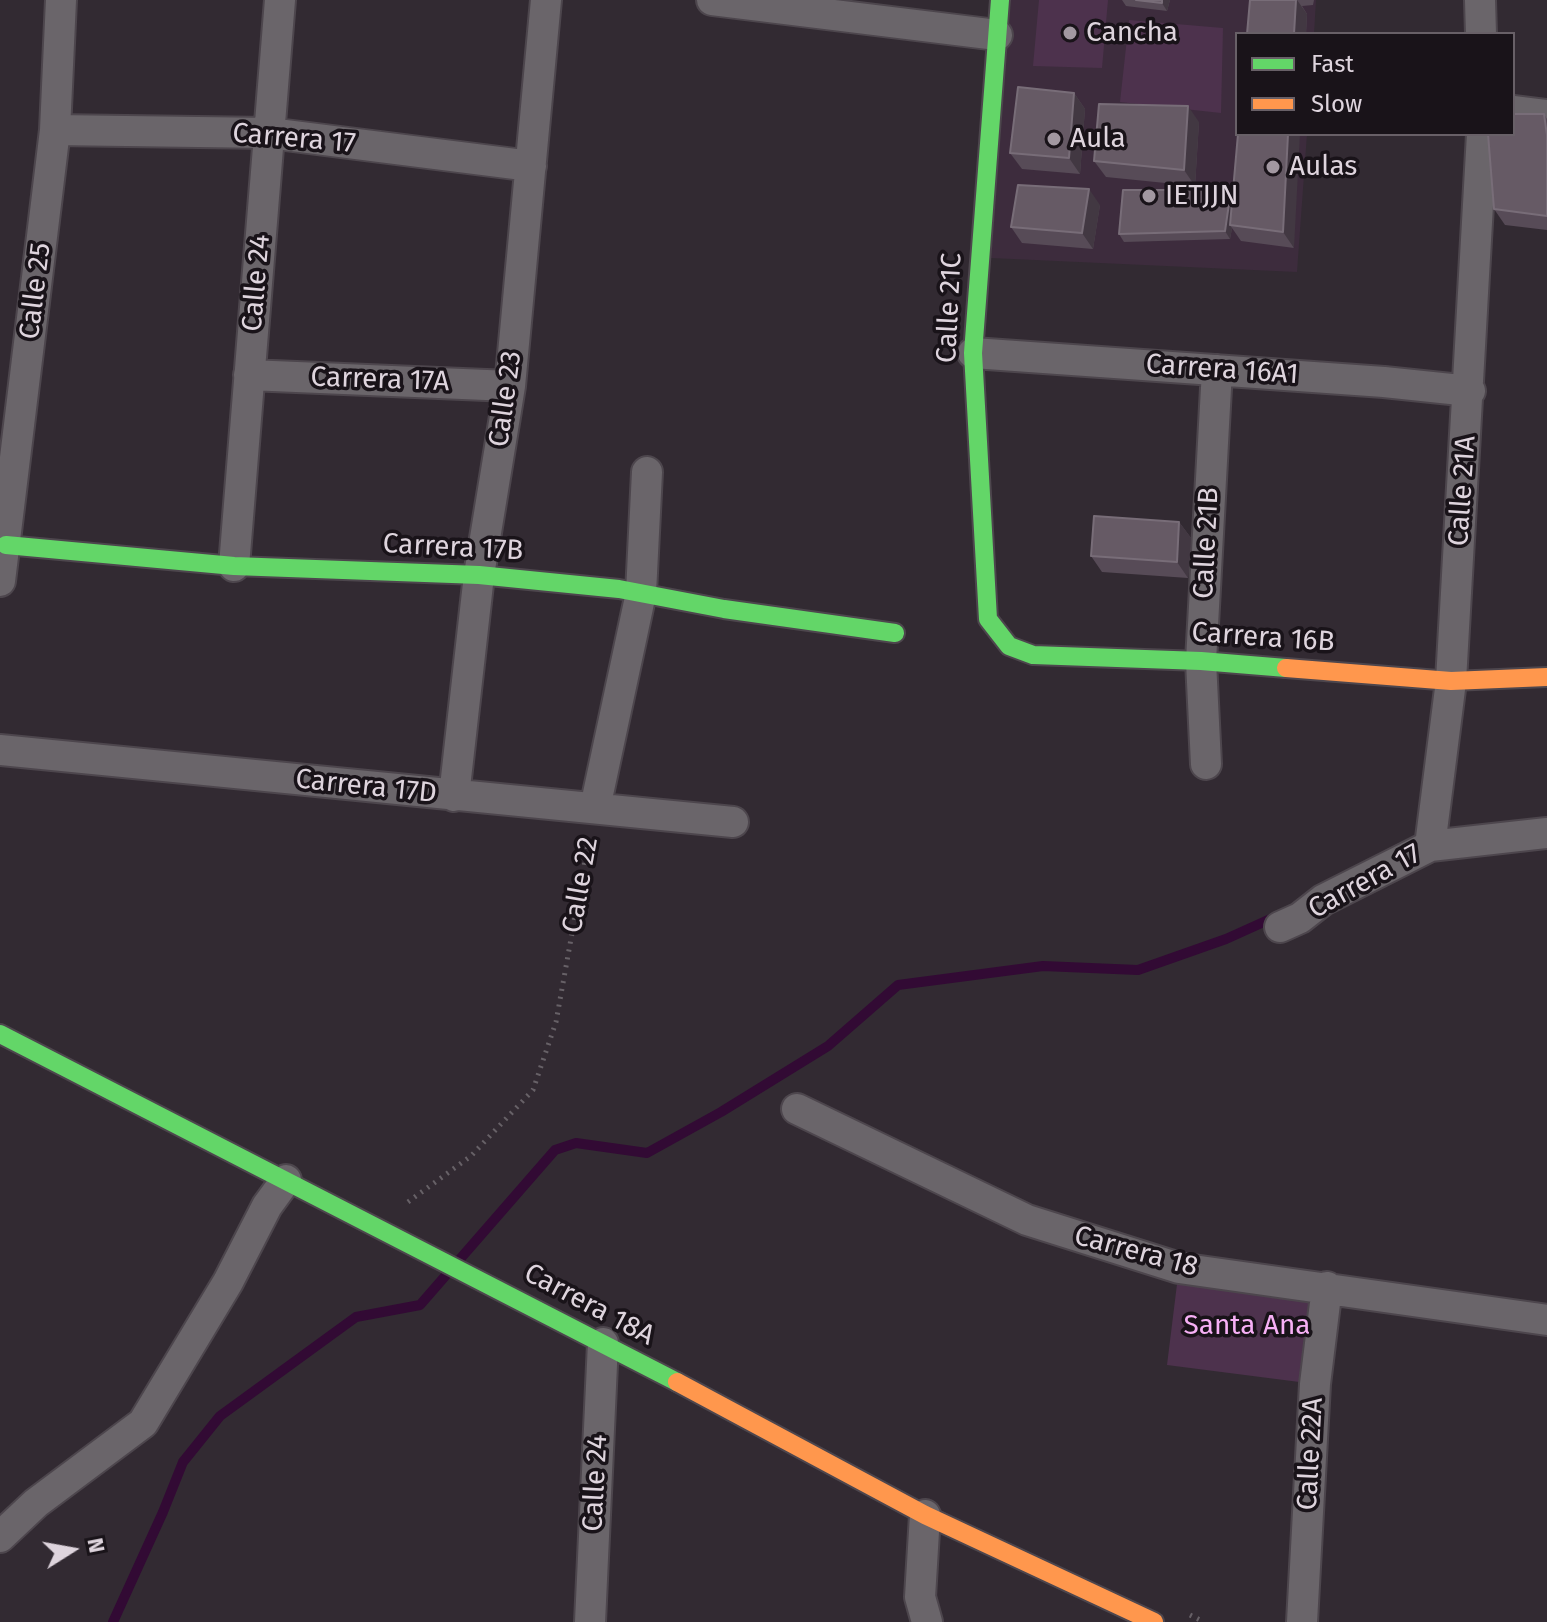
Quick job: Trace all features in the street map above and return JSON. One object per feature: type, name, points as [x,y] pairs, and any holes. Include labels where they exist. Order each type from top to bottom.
[{"type":"street","name":"Calle 25","points":[[0,581],[55,130],[61,0]]},
{"type":"street","name":"Calle 24","points":[[234,566],[280,0]]},
{"type":"street","name":"Calle 23","points":[[454,796],[479,575],[510,386],[546,0]]},
{"type":"street","name":"Calle 21C","points":[[988,619],[973,353],[1000,0]]},
{"type":"street","points":[[1480,0],[1481,32]]},
{"type":"street","points":[[725,1],[997,35]]},
{"type":"street","points":[[1515,111],[1547,115]]},
{"type":"street","name":"Carrera 17","points":[[55,130],[269,133],[531,166]]},
{"type":"street","name":"Calle 21A","points":[[1430,846],[1451,681],[1470,391],[1482,136]]},
{"type":"street","name":"Carrera 16A1","points":[[973,353],[1384,382],[1470,391]]},
{"type":"street","name":"Calle 21B","points":[[1206,764],[1201,661],[1217,370]]},
{"type":"street","name":"Carrera 17A","points":[[249,375],[510,386]]},
{"type":"street","name":"Calle 22","points":[[595,808],[641,593],[647,472]]},
{"type":"street","name":"Carrera 17B","points":[[6,545],[234,566],[479,575],[641,593],[739,611],[895,633]]},
{"type":"street","name":"Carrera 16B","points":[[988,619],[1009,646],[1033,655],[1201,661],[1451,681],[1547,677]]},
{"type":"street","name":"Carrera 17D","points":[[0,750],[733,822]]},
{"type":"street","name":"Carrera 17","points":[[1280,927],[1300,918],[1323,900],[1430,846],[1547,833]]},
{"type":"street","name":"Carrera 18A","points":[[0,1034],[603,1343],[925,1515],[1154,1622]]},
{"type":"street","name":"Carrera 18","points":[[797,1109],[1027,1220],[1179,1268],[1547,1320]]},
{"type":"street","points":[[0,1537],[36,1503],[143,1423],[228,1282],[267,1206],[286,1180]]},
{"type":"street","name":"Calle 22A","points":[[1302,1622],[1315,1384],[1327,1287]]},
{"type":"street","name":"Calle 24","points":[[590,1622],[603,1343]]},
{"type":"street","points":[[925,1515],[920,1597],[927,1622]]},
{"type":"path","name":"Calle 22","points":[[383,1230],[471,1156],[533,1090],[556,1022],[595,808]]},
{"type":"shaded area","name":"IETJJN","points":[[1011,0],[1316,0],[1314,32],[1235,32],[1235,136],[1307,136],[1297,272],[991,258]]},
{"type":"green space","name":"Cancha","points":[[1039,0],[1108,0],[1102,68],[1033,66]]},
{"type":"green space","points":[[1129,20],[1223,28],[1221,113],[1120,102]]},
{"type":"green space","name":"Santa Ana","points":[[1179,1268],[1327,1287],[1315,1384],[1167,1365]]},
{"type":"building","points":[[1250,0],[1296,0],[1294,32],[1247,32]]},
{"type":"building","points":[[1018,87],[1074,93],[1069,158],[1010,153]]},
{"type":"building","points":[[1099,104],[1188,106],[1184,170],[1094,161]]},
{"type":"building","points":[[1515,114],[1544,114],[1547,216],[1494,209],[1488,136],[1515,136]]},
{"type":"building","name":"Aulas","points":[[1238,136],[1288,136],[1283,232],[1230,225]]},
{"type":"building","points":[[1018,185],[1089,189],[1082,233],[1011,227]]},
{"type":"building","name":"Aulas","points":[[1123,190],[1231,190],[1225,231],[1119,234]]},
{"type":"building","points":[[1094,516],[1179,522],[1177,562],[1091,556]]},
{"type":"waterway","points":[[460,1259],[555,1150],[576,1143],[647,1153],[828,1046],[898,985],[1043,966],[1138,970],[1226,939],[1277,916]]},
{"type":"waterway","points":[[113,1622],[183,1462],[220,1416],[356,1317],[420,1305],[447,1274]]},
{"type":"traffic: fast","points":[[1000,0],[973,353],[988,619],[1009,646],[1033,655],[1201,661],[1286,668]]},
{"type":"traffic: fast","points":[[6,545],[234,566],[479,575],[619,589],[724,609],[895,633]]},
{"type":"traffic: fast","points":[[0,1034],[677,1382]]},
{"type":"traffic: slow","points":[[1286,668],[1451,681],[1547,677]]},
{"type":"traffic: slow","points":[[677,1382],[925,1515],[1154,1622]]},
{"type":"place","name":"Cancha","points":[[1070,33]]},
{"type":"place","name":"Aula","points":[[1054,139]]},
{"type":"place","name":"Aulas","points":[[1273,167]]},
{"type":"place","name":"IETJJN","points":[[1149,196]]}]
